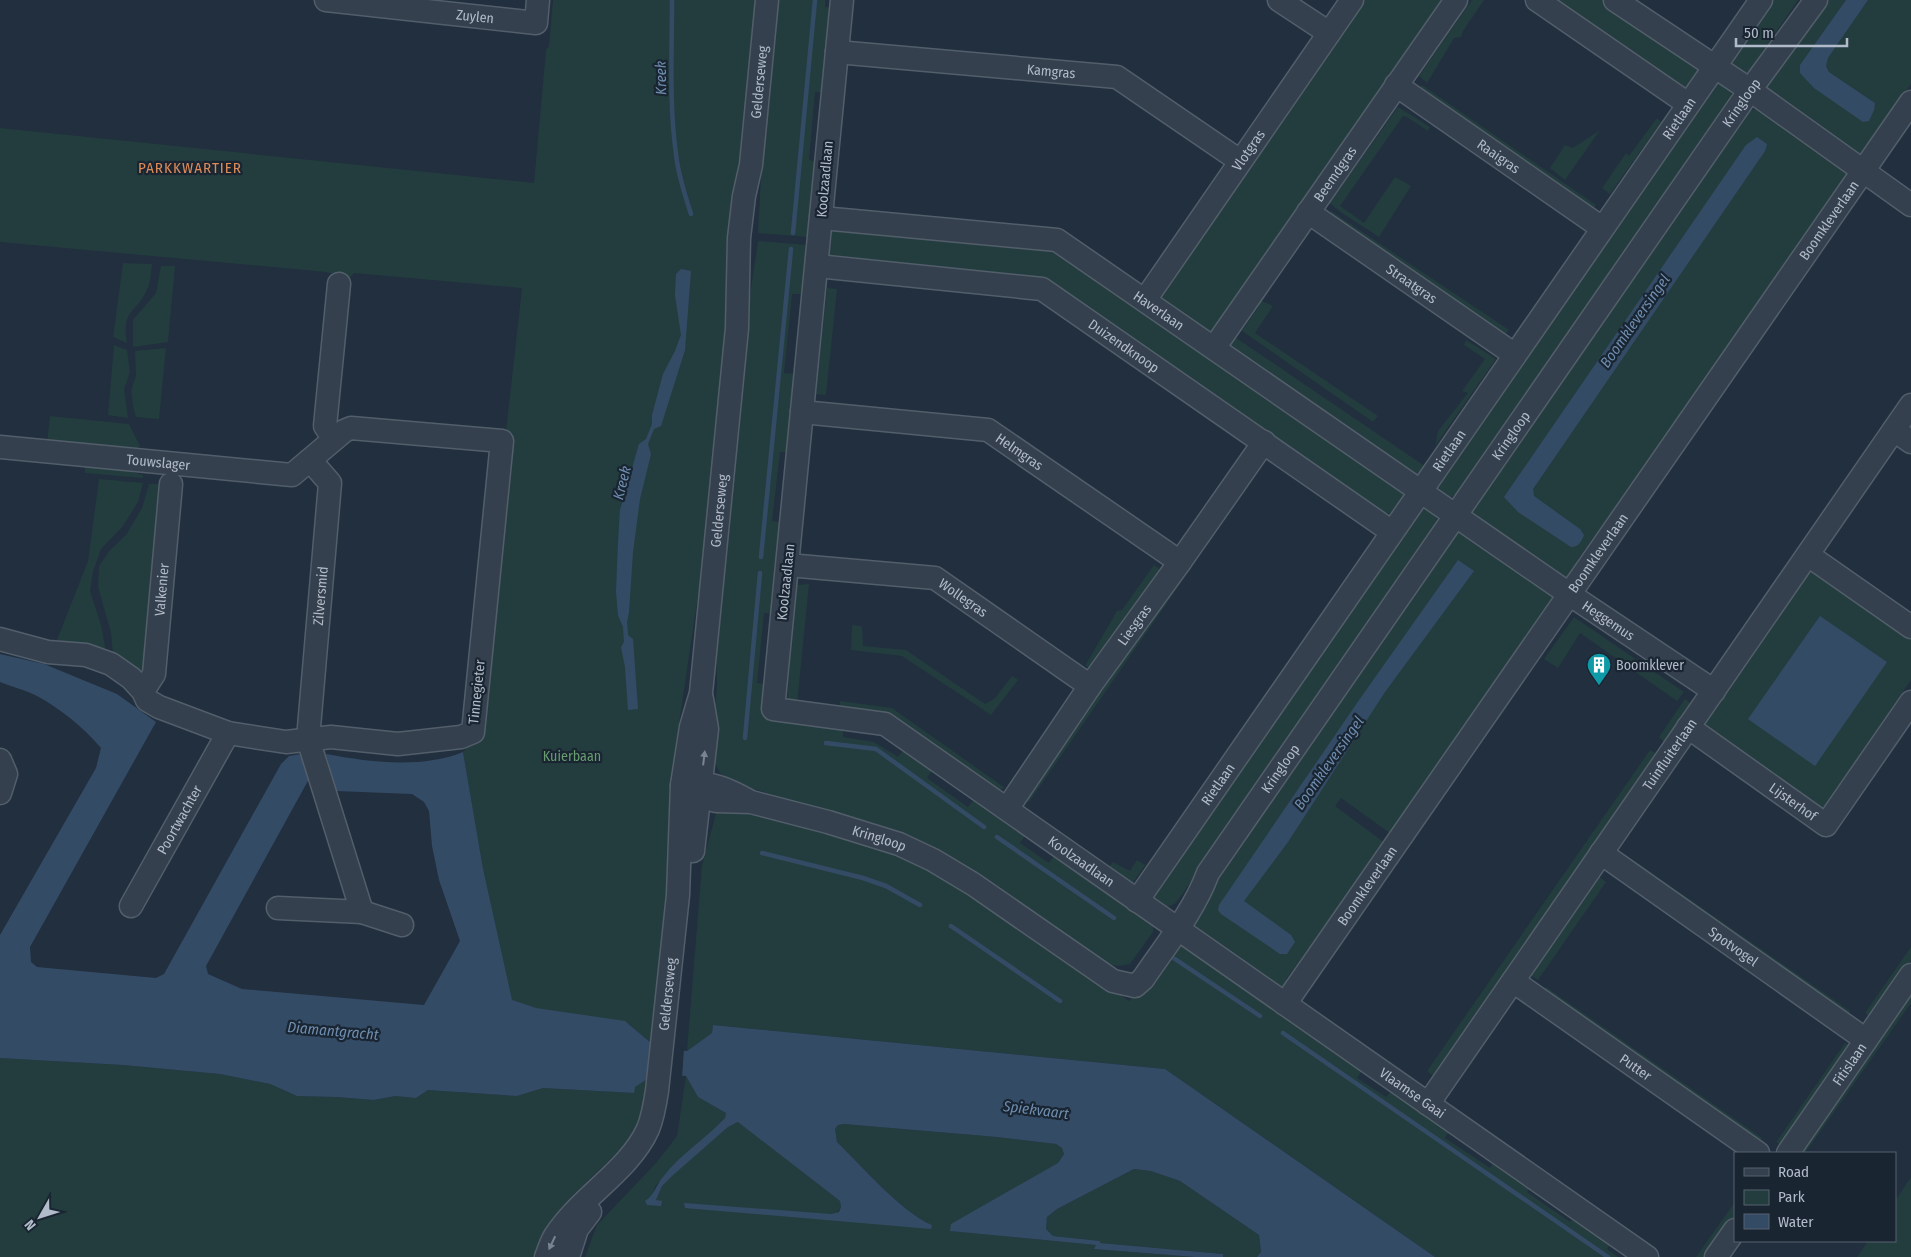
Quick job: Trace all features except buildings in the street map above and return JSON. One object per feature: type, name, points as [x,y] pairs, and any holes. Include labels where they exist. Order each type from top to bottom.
[{"type":"street","name":"Zuylen","points":[[326,0],[536,23],[538,0]]},
{"type":"street","name":"Gelderseweg","points":[[568,1257],[577,1229],[594,1207],[636,1164],[659,1133],[667,1032],[694,788],[707,729],[701,693],[737,328],[749,284],[757,200],[751,165],[768,0]]},
{"type":"street","name":"Koolzaadlaan","points":[[842,0],[773,710],[885,724],[1172,925]]},
{"type":"street","points":[[1279,0],[1329,33]]},
{"type":"street","name":"Vlotgras","points":[[1145,300],[1352,0]]},
{"type":"street","name":"Beemdgras","points":[[1214,348],[1456,0]]},
{"type":"street","points":[[1537,0],[1688,104]]},
{"type":"street","points":[[1615,0],[1714,68],[1750,90],[1911,204]]},
{"type":"street","name":"Rietlaan","points":[[1137,901],[1761,0]]},
{"type":"street","name":"Kringloop","points":[[694,788],[732,791],[751,802],[828,822],[899,844],[933,860],[973,884],[1113,982],[1119,984],[1128,978],[1172,925],[1193,884],[1208,873],[1750,90],[1816,0]]},
{"type":"street","name":"Kamgras","points":[[837,52],[1118,77],[1240,161]]},
{"type":"street","name":"Raaigras","points":[[1396,85],[1602,228]]},
{"type":"street","name":"Boomkleverlaan","points":[[1285,1004],[1911,102]]},
{"type":"street","name":"Straatgras","points":[[1308,212],[1515,355]]},
{"type":"street","name":"Haverlaan","points":[[822,218],[1057,240],[1456,514]]},
{"type":"street","name":"Duizendknoop","points":[[817,266],[1042,289],[1392,532]]},
{"type":"street","points":[[334,439],[325,426],[339,284]]},
{"type":"street","name":"Tuinfluiterlaan","points":[[1428,1104],[1808,554],[1902,436],[1911,405]]},
{"type":"street","name":"Helmgras","points":[[802,412],[988,430],[1180,562]]},
{"type":"street","name":"Tinnegieter","points":[[0,639],[48,652],[86,654],[111,664],[131,678],[143,691],[147,700],[159,707],[228,733],[286,742],[331,737],[398,744],[461,737],[473,732],[502,442],[358,428],[344,431],[310,460]]},
{"type":"street","name":"Liesgras","points":[[1007,809],[1090,686],[1264,442]]},
{"type":"street","name":"Touwslager","points":[[0,447],[292,475],[310,460]]},
{"type":"street","name":"Zilversmid","points":[[308,739],[330,483],[310,460]]},
{"type":"street","name":"Valkenier","points":[[143,691],[154,674],[172,484]]},
{"type":"street","name":"Heggemus","points":[[1456,514],[1569,594],[1714,691]]},
{"type":"street","points":[[1808,554],[1911,627]]},
{"type":"street","name":"Wollegras","points":[[788,565],[935,578],[1090,686]]},
{"type":"street","name":"Lijsterhof","points":[[1688,727],[1826,824],[1911,702]]},
{"type":"street","name":"Poortwachter","points":[[131,906],[228,733]]},
{"type":"street","points":[[308,739],[362,912]]},
{"type":"street","points":[[0,760],[6,774],[0,793]]},
{"type":"street","name":"Spotvogel","points":[[1601,853],[1866,1040]]},
{"type":"street","points":[[278,908],[362,912],[402,925]]},
{"type":"street","name":"Vlaamse Gaai","points":[[1172,925],[1647,1257]]},
{"type":"street","name":"Fitislaan","points":[[1789,1152],[1911,975]]},
{"type":"street","name":"Putter","points":[[1513,981],[1757,1152]]},
{"type":"street","name":"Gelderseweg","points":[[546,1257],[555,1237],[570,1218],[629,1157],[640,1143],[648,1129],[662,1092]]},
{"type":"street","points":[[1716,1257],[1734,1231]]},
{"type":"green space","name":"Kuierbaan","points":[[553,0],[759,0],[703,561],[675,751],[671,802],[678,835],[657,1048],[629,1024],[499,1004],[483,871],[463,752],[471,744],[522,288],[354,273],[350,278],[326,272],[0,242],[0,128],[534,183],[546,50],[549,46]]},
{"type":"green space","points":[[778,0],[825,0],[825,7],[835,8],[826,92],[815,92],[809,160],[819,162],[808,237],[758,233],[762,160]]},
{"type":"green space","points":[[1360,0],[1449,0],[1212,335],[1160,299],[1163,285]]},
{"type":"green space","points":[[1472,0],[1484,0],[1461,37],[1454,38],[1427,83],[1419,76]]},
{"type":"green space","points":[[1550,0],[1607,0],[1702,68],[1688,91]]},
{"type":"green space","points":[[1767,0],[1798,0],[1750,70],[1743,74],[1729,65]]},
{"type":"green space","points":[[1821,0],[1846,0],[1801,65],[1800,73],[1805,77],[1875,103],[1829,72],[1826,66],[1828,58],[1868,0],[1911,0],[1911,84],[1862,155],[1853,153],[1763,90]]},
{"type":"green space","points":[[1717,81],[1731,89],[1731,98],[1459,492],[1448,499],[1435,488]]},
{"type":"green space","points":[[1422,85],[1596,205],[1590,214],[1578,200],[1425,91],[1420,94],[1416,92]]},
{"type":"green space","points":[[1398,107],[1430,127],[1428,131],[1403,116],[1340,206],[1364,223],[1395,177],[1411,186],[1379,237],[1330,203]]},
{"type":"green space","points":[[1764,108],[1845,168],[1849,179],[1842,180],[1672,428],[1578,559],[1572,575],[1561,580],[1477,521],[1471,511],[1750,110]]},
{"type":"green space","points":[[1657,118],[1661,122],[1610,194],[1602,188],[1626,153],[1629,156]]},
{"type":"green space","points":[[1600,130],[1565,180],[1550,168],[1565,145],[1573,148]]},
{"type":"green space","points":[[1331,211],[1509,330],[1501,339],[1326,218]]},
{"type":"green space","points":[[828,227],[1055,247],[1406,492],[1396,514],[1380,512],[1045,278],[831,258],[828,255]]},
{"type":"green space","points":[[758,241],[808,245],[806,294],[792,294],[784,373],[799,374],[791,453],[780,452],[772,521],[784,523],[776,613],[764,613],[757,683],[768,684],[770,719],[843,726],[843,737],[874,742],[898,757],[905,748],[934,767],[927,778],[968,807],[975,797],[1027,833],[1020,843],[1049,863],[1056,853],[1154,921],[1153,932],[1130,964],[1118,966],[1106,964],[984,879],[928,845],[900,833],[757,790],[730,780],[720,773],[712,756],[717,685],[716,639],[746,322]]},
{"type":"green space","points":[[123,263],[152,264],[148,287],[126,323],[127,343],[113,337]]},
{"type":"green space","points":[[161,266],[175,266],[168,342],[133,347],[133,320],[156,293]]},
{"type":"green space","points":[[827,288],[837,289],[826,395],[816,394]]},
{"type":"green space","points":[[1260,300],[1273,306],[1255,333],[1378,416],[1373,422],[1242,331],[1259,306]]},
{"type":"green space","points":[[1232,335],[1429,469],[1424,476],[1408,476],[1411,470],[1244,356],[1240,359],[1228,344]]},
{"type":"green space","points":[[1466,340],[1496,359],[1435,446],[1438,431],[1468,393],[1462,391],[1485,359],[1464,345]]},
{"type":"green space","points":[[114,345],[127,350],[130,372],[124,389],[128,418],[108,415]]},
{"type":"green space","points":[[166,348],[159,419],[136,417],[131,391],[136,376],[135,351]]},
{"type":"green space","points":[[50,416],[129,424],[140,446],[130,452],[47,443]]},
{"type":"green space","points":[[85,462],[129,466],[132,472],[143,475],[143,478],[85,473]]},
{"type":"green space","points":[[1254,463],[1261,467],[1029,802],[1022,796]]},
{"type":"green space","points":[[99,479],[143,483],[138,502],[123,526],[101,549],[93,572],[90,591],[101,625],[106,652],[57,640],[88,561]]},
{"type":"green space","points":[[149,484],[167,484],[145,673],[113,654],[111,633],[98,587],[99,566],[110,550],[126,535],[142,508]]},
{"type":"green space","points":[[1420,505],[1436,511],[1437,521],[1411,565],[1176,903],[1164,909],[1149,897]]},
{"type":"green space","points":[[1463,531],[1557,598],[1391,834],[1341,798],[1335,806],[1385,843],[1286,979],[1293,984],[1287,989],[1277,990],[1193,932],[1189,922],[1198,902],[1455,533]]},
{"type":"green space","points":[[1154,565],[1165,572],[1095,669],[1085,666],[1117,611],[1122,610]]},
{"type":"green space","points":[[1814,572],[1911,638],[1911,680],[1823,808],[1705,728],[1704,722],[1808,573]]},
{"type":"green space","points":[[809,584],[797,704],[787,703],[795,587]]},
{"type":"green space","points":[[1574,617],[1684,692],[1677,701],[1580,633],[1558,668],[1544,659]]},
{"type":"green space","points":[[852,625],[862,626],[863,646],[906,650],[985,704],[995,698],[1012,676],[1018,680],[991,715],[902,656],[851,650]]},
{"type":"green space","points":[[1685,699],[1690,703],[1664,742],[1659,737]]},
{"type":"green space","points":[[840,701],[892,708],[1005,788],[996,791],[839,710]]},
{"type":"green space","points":[[1650,750],[1656,753],[1433,1076],[1427,1071]]},
{"type":"green space","points":[[717,810],[773,815],[865,840],[962,885],[1129,1001],[1178,941],[1365,1066],[1357,1078],[1386,1097],[1395,1087],[1452,1126],[1445,1138],[1490,1168],[1496,1158],[1533,1183],[1527,1192],[1570,1222],[1576,1214],[1614,1240],[1607,1249],[1618,1257],[1435,1257],[1165,1069],[713,1025],[712,1033],[687,1051],[702,865]]},
{"type":"green space","points":[[1626,855],[1850,1011],[1847,1016],[1621,861]]},
{"type":"green space","points":[[1137,860],[1145,865],[1132,884],[1108,868],[1113,862],[1130,871]]},
{"type":"green space","points":[[1594,873],[1606,882],[1538,980],[1526,972]]},
{"type":"green space","points":[[1911,947],[1911,960],[1871,1018],[1865,1013]]},
{"type":"green space","points":[[1911,983],[1911,1003],[1806,1152],[1795,1152]]},
{"type":"green space","points":[[1546,987],[1762,1138],[1759,1143],[1543,992]]},
{"type":"green space","points":[[1845,1043],[1853,1047],[1783,1146],[1776,1142]]},
{"type":"green space","points":[[0,1058],[123,1065],[220,1074],[270,1084],[297,1096],[374,1100],[395,1096],[416,1098],[428,1090],[517,1096],[543,1088],[633,1093],[634,1087],[655,1074],[649,1122],[572,1196],[554,1220],[541,1257],[0,1257]]},
{"type":"green space","points":[[686,1076],[698,1097],[726,1113],[725,1118],[656,1185],[651,1197],[656,1200],[662,1186],[672,1175],[728,1127],[739,1122],[840,1201],[841,1207],[833,1214],[822,1214],[932,1225],[908,1210],[870,1175],[837,1142],[835,1129],[838,1125],[844,1124],[997,1137],[1056,1144],[1062,1148],[1064,1154],[1058,1163],[951,1231],[1097,1245],[1094,1249],[1195,1257],[585,1257],[597,1225],[656,1163],[677,1136]]},
{"type":"green space","points":[[1134,1169],[1151,1171],[1180,1181],[1259,1235],[1261,1252],[1257,1257],[1223,1257],[1223,1254],[1100,1243],[1099,1241],[1053,1236],[1046,1229],[1047,1217],[1057,1209]]},
{"type":"green space","points":[[1911,1177],[1911,1257],[1857,1257],[1867,1242],[1896,1242],[1896,1200]]},
{"type":"green space","points":[[1734,1203],[1734,1217],[1706,1257],[1696,1257]]},
{"type":"water","points":[[1846,0],[1868,0],[1828,58],[1826,66],[1829,72],[1875,103],[1869,121],[1863,122],[1814,88],[1800,73],[1800,65]]},
{"type":"water","name":"Boomkleversingel","points":[[1757,137],[1767,144],[1765,151],[1533,489],[1534,496],[1580,529],[1584,535],[1578,545],[1571,547],[1518,512],[1504,497],[1746,145]]},
{"type":"water","points":[[681,269],[691,271],[685,350],[661,426],[654,429],[648,444],[651,454],[640,499],[633,552],[627,622],[628,635],[633,639],[638,709],[628,710],[625,667],[621,647],[624,642],[623,627],[618,615],[616,592],[620,510],[639,444],[646,439],[652,424],[652,415],[663,374],[681,335],[675,295],[676,274]]},
{"type":"water","name":"Boomkleversingel","points":[[1458,560],[1474,571],[1385,692],[1288,842],[1244,901],[1291,935],[1295,942],[1287,954],[1280,954],[1221,914],[1218,910],[1219,905],[1357,703]]},
{"type":"water","points":[[1820,616],[1887,662],[1815,766],[1748,719]]},
{"type":"water","points":[[0,654],[44,664],[117,694],[156,722],[30,947],[31,962],[37,967],[156,978],[164,974],[281,764],[289,756],[301,754],[309,779],[206,966],[208,974],[242,989],[424,1005],[460,941],[439,880],[432,846],[429,811],[424,802],[412,794],[336,791],[326,754],[377,761],[413,762],[430,761],[463,752],[483,869],[512,1000],[536,1008],[625,1021],[657,1048],[687,1051],[712,1033],[713,1025],[1165,1069],[1435,1257],[1257,1257],[1261,1252],[1259,1235],[1180,1181],[1151,1171],[1134,1169],[1057,1209],[1047,1217],[1046,1229],[1053,1236],[1100,1241],[1100,1243],[1223,1254],[1223,1257],[1195,1257],[1094,1249],[1096,1245],[950,1231],[951,1224],[1058,1163],[1064,1154],[1062,1148],[1056,1144],[997,1137],[844,1124],[838,1125],[835,1129],[837,1142],[895,1199],[920,1219],[932,1225],[931,1229],[685,1208],[684,1203],[831,1214],[839,1212],[841,1207],[840,1201],[738,1122],[728,1127],[662,1186],[656,1200],[662,1201],[661,1206],[647,1205],[645,1201],[651,1196],[670,1169],[725,1118],[726,1113],[698,1097],[686,1076],[655,1074],[635,1087],[634,1093],[543,1088],[517,1096],[428,1090],[416,1098],[395,1096],[374,1100],[297,1096],[270,1084],[220,1074],[123,1065],[0,1058],[0,935],[96,768],[101,748],[79,726],[46,701],[33,694],[0,682]]},
{"type":"pier","points":[[658,1045],[684,1048],[682,1078],[655,1076]]},
{"type":"waterway","name":"Kreek","points":[[672,0],[672,116],[678,170],[691,214]]},
{"type":"waterway","points":[[793,233],[815,0]]},
{"type":"waterway","points":[[761,557],[791,249]]},
{"type":"waterway","points":[[745,738],[760,573]]},
{"type":"waterway","points":[[826,743],[876,749],[984,827]]},
{"type":"waterway","points":[[997,837],[1114,918]]},
{"type":"waterway","points":[[762,853],[863,878],[886,886],[920,905]]},
{"type":"waterway","points":[[951,926],[1060,1001]]},
{"type":"waterway","points":[[1175,959],[1260,1016]]},
{"type":"waterway","points":[[1283,1033],[1608,1257]]},
{"type":"place","name":"Boomklever","points":[[1599,686]]},
{"type":"district","name":"PARKKWARTIER","points":[[190,168]]},
{"type":"water label","name":"Diamantgracht","points":[[333,1031]]},
{"type":"water label","name":"Spiekvaart","points":[[1036,1110]]}]
